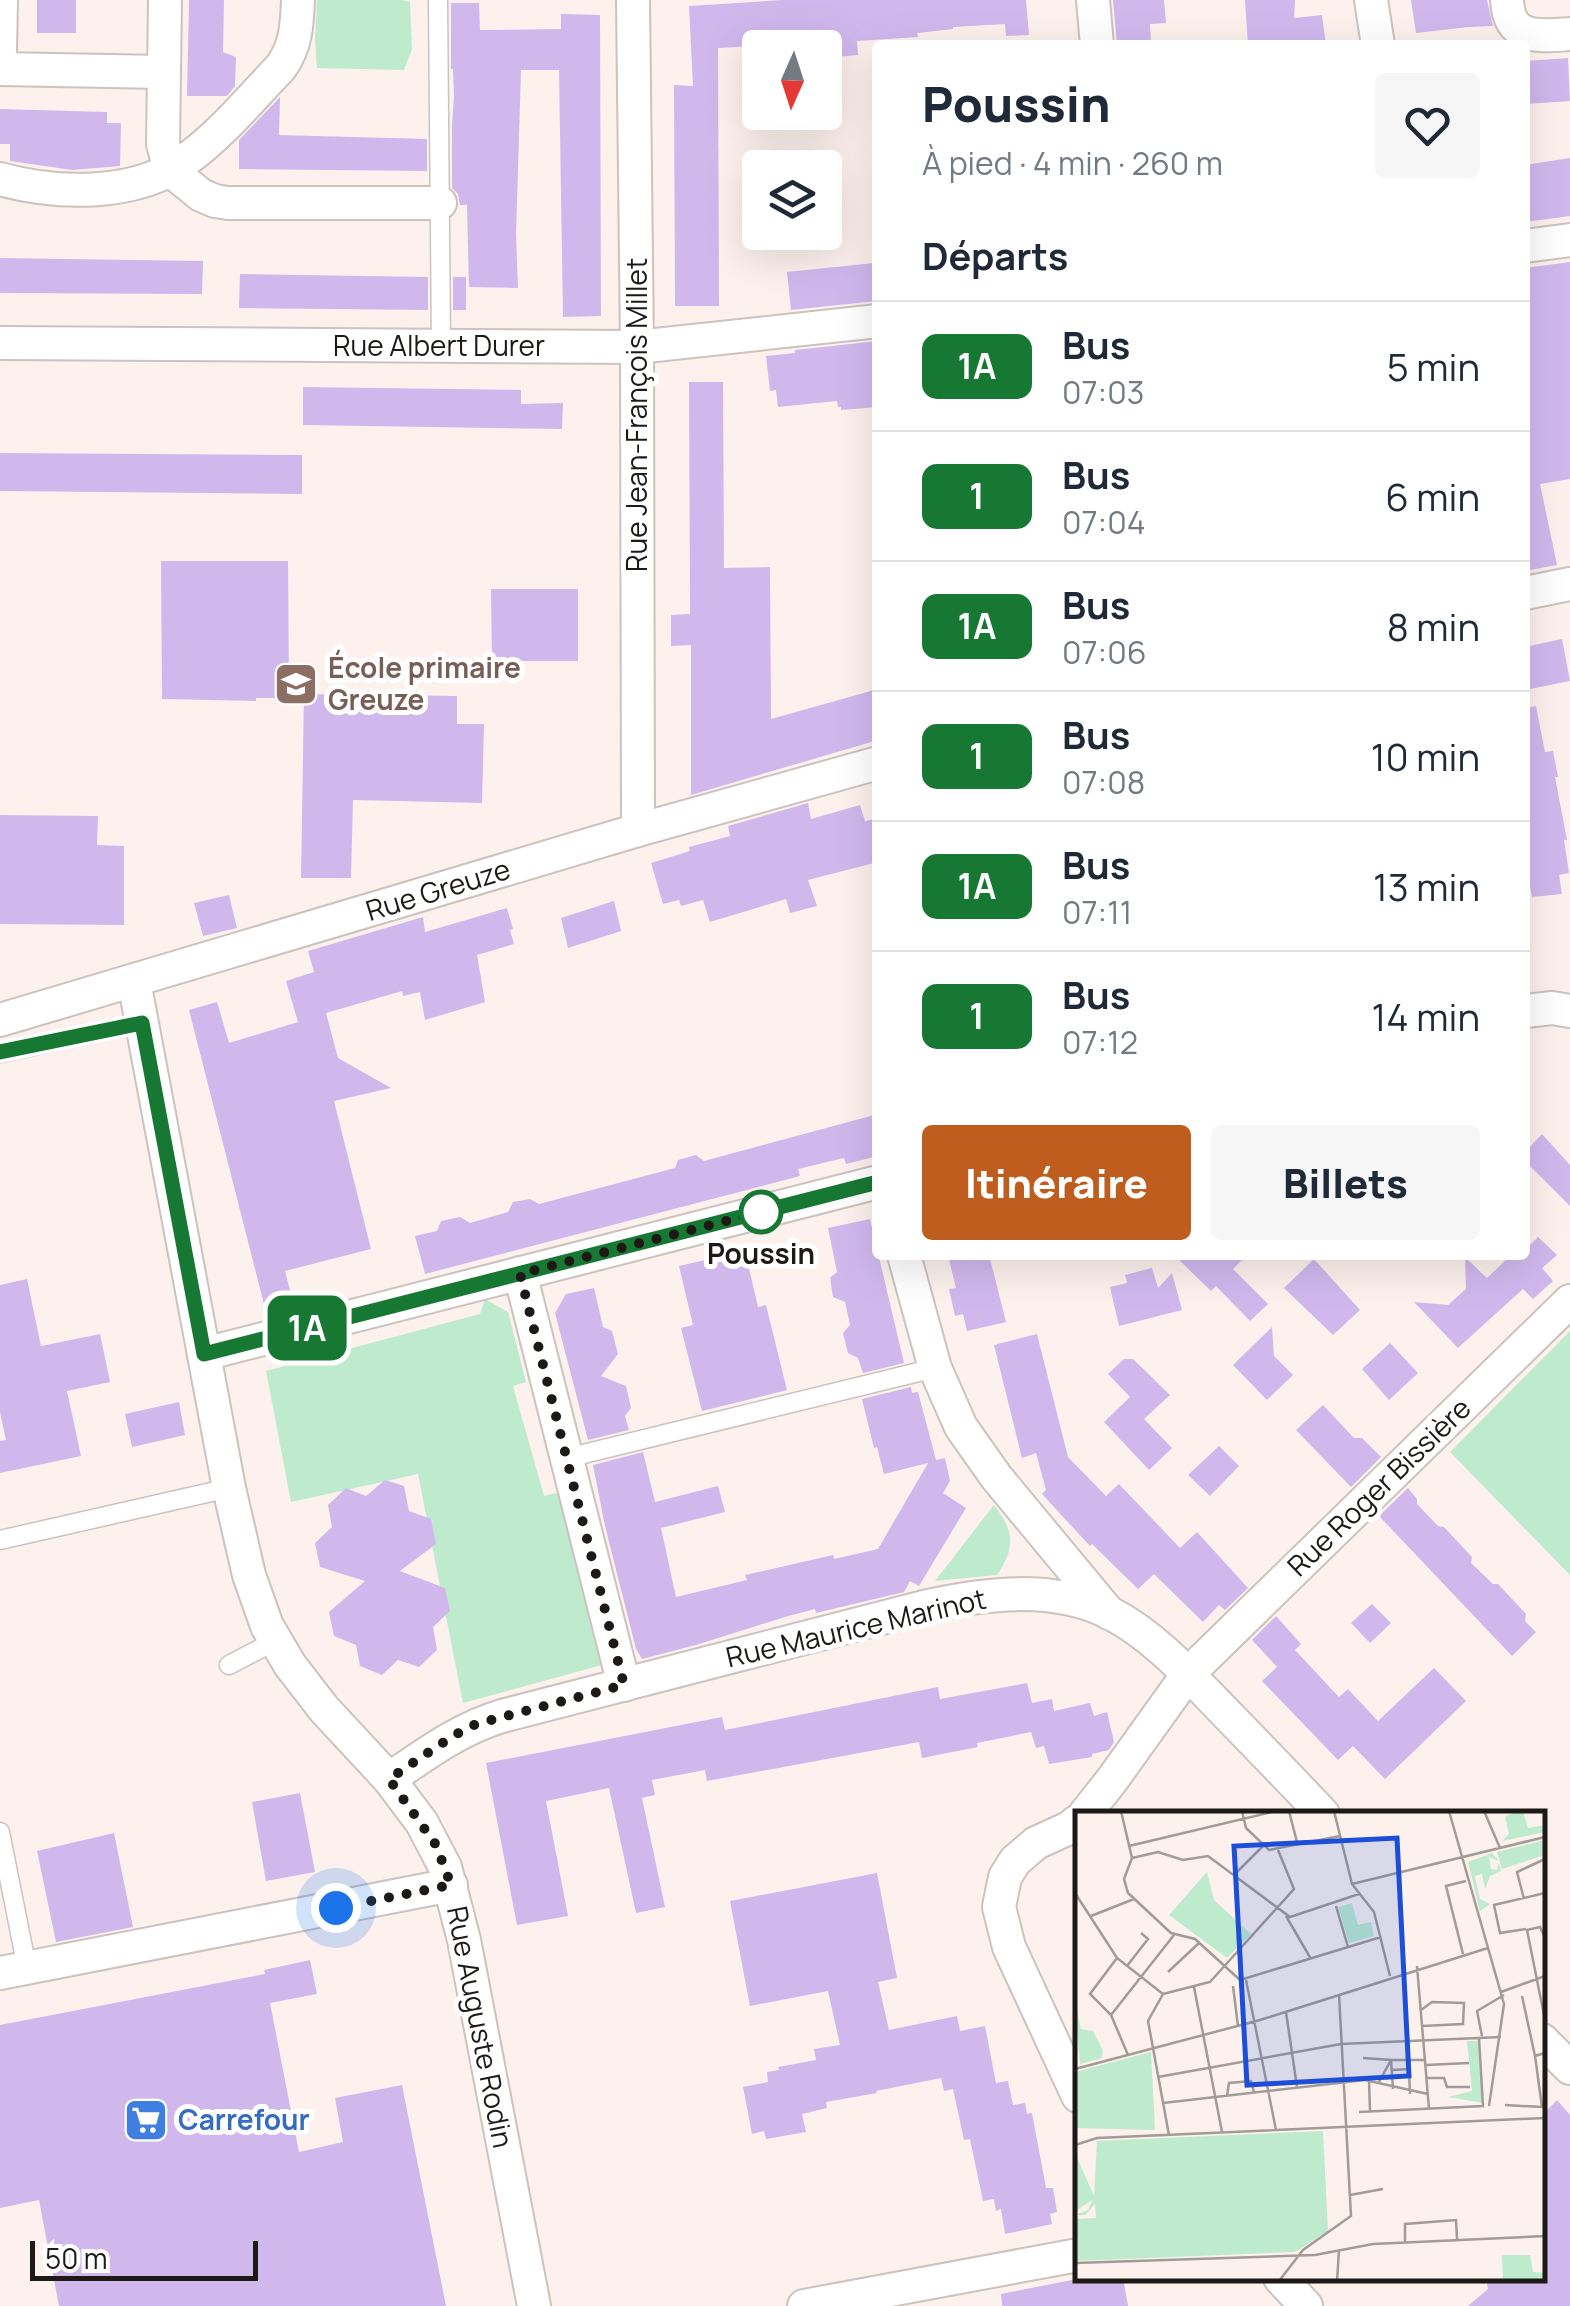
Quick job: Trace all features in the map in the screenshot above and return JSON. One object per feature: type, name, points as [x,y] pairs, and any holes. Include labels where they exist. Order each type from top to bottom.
[{"type":"street","points":[[0,51],[1,0]]},
{"type":"street","points":[[165,0],[164,144],[170,170],[190,188],[215,201],[440,203]]},
{"type":"street","points":[[0,178],[75,189],[118,186],[170,170],[199,150],[290,56],[297,31],[298,0]]},
{"type":"street","name":"Rue Jean-François Millet","points":[[633,0],[638,830]]},
{"type":"street","points":[[1093,0],[1097,40]]},
{"type":"street","points":[[1372,0],[1377,40]]},
{"type":"street","points":[[1506,0],[1510,20],[1520,30],[1539,35],[1570,34]]},
{"type":"street","points":[[0,69],[164,72]]},
{"type":"street","points":[[1530,245],[1570,240]]},
{"type":"street","name":"Rue Albert Durer","points":[[0,343],[637,348],[872,322]]},
{"type":"street","points":[[1530,592],[1570,584]]},
{"type":"street","name":"Rue Greuze","points":[[0,1020],[638,830],[872,765]]},
{"type":"street","name":"Rue Auguste Rodin","points":[[134,981],[248,1574],[257,1602],[290,1665],[324,1709],[389,1779],[436,1845],[451,1885],[468,1956],[534,2306]]},
{"type":"street","points":[[1530,1010],[1552,1008],[1570,1012]]},
{"type":"street","points":[[204,1354],[872,1184]]},
{"type":"street","points":[[905,1260],[935,1368],[962,1427],[997,1478],[1110,1612]]},
{"type":"street","points":[[520,1274],[624,1685]]},
{"type":"street","name":"Rue Roger Bissière","points":[[1087,1811],[1188,1674],[1570,1301]]},
{"type":"street","name":"Rue Maurice Marinot","points":[[389,1779],[476,1724],[963,1598],[1014,1594],[1077,1602],[1110,1612],[1133,1627],[1188,1674],[1320,1811]]},
{"type":"street","points":[[1075,1823],[1036,1844],[1015,1862],[1005,1877],[1000,1906],[1009,1948],[1075,2090]]},
{"type":"street","points":[[14,1970],[451,1885]]},
{"type":"street","points":[[804,2306],[958,2292],[1075,2256]]},
{"type":"lane","points":[[438,0],[441,346]]},
{"type":"lane","points":[[0,1052],[142,1023]]},
{"type":"lane","points":[[567,1458],[935,1368]]},
{"type":"lane","points":[[0,1540],[229,1488]]},
{"type":"lane","points":[[229,1666],[275,1640]]},
{"type":"lane","points":[[0,1832],[14,1970]]},
{"type":"green space","points":[[317,0],[410,2],[412,49],[404,70],[317,68]]},
{"type":"green space","points":[[485,1299],[508,1312],[526,1382],[513,1386],[544,1496],[561,1492],[602,1665],[463,1703],[418,1474],[291,1502],[266,1371],[480,1314]]},
{"type":"green space","points":[[1570,1331],[1570,1575],[1450,1452]]},
{"type":"green space","points":[[994,1505],[1006,1523],[1010,1539],[997,1575],[935,1581]]},
{"type":"building","points":[[37,0],[76,0],[76,33],[37,33]]},
{"type":"building","points":[[189,0],[224,0],[223,52],[236,57],[235,86],[227,96],[187,96]]},
{"type":"building","points":[[782,0],[1026,0],[1029,35],[1006,36],[1005,24],[953,27],[917,33],[918,37],[857,41],[858,55],[842,56],[842,30],[742,30],[742,47],[718,48],[719,306],[675,306],[674,85],[693,86],[689,6]]},
{"type":"building","points":[[1113,0],[1164,0],[1166,23],[1150,24],[1151,40],[1117,40]]},
{"type":"building","points":[[1245,0],[1295,0],[1294,18],[1322,15],[1325,40],[1248,40]]},
{"type":"building","points":[[1411,0],[1487,0],[1493,26],[1416,33]]},
{"type":"building","points":[[451,3],[479,3],[480,30],[561,29],[561,14],[600,15],[601,316],[563,317],[559,70],[521,70],[518,288],[469,287],[467,205],[460,205],[452,188]]},
{"type":"building","points":[[1568,58],[1570,101],[1530,104],[1530,61]]},
{"type":"building","points":[[280,97],[279,135],[427,139],[427,171],[239,169],[239,140]]},
{"type":"building","points":[[0,109],[107,112],[107,123],[121,123],[120,166],[72,170],[10,161],[10,144],[0,144]]},
{"type":"building","points":[[1570,158],[1570,216],[1530,221],[1530,164]]},
{"type":"building","points":[[0,258],[203,261],[202,294],[0,293]]},
{"type":"building","points":[[1570,262],[1570,479],[1540,484],[1557,565],[1530,570],[1530,267]]},
{"type":"building","points":[[872,263],[872,302],[791,310],[787,272]]},
{"type":"building","points":[[240,274],[428,277],[428,310],[239,308]]},
{"type":"building","points":[[453,277],[466,277],[466,310],[453,310]]},
{"type":"building","points":[[872,342],[872,407],[841,410],[837,401],[778,407],[776,390],[770,391],[766,356]]},
{"type":"building","points":[[689,382],[723,382],[724,568],[770,567],[771,719],[872,691],[872,742],[691,795],[691,645],[671,646],[671,615],[690,614]]},
{"type":"building","points":[[303,387],[521,390],[521,404],[563,403],[562,429],[303,425]]},
{"type":"building","points":[[0,453],[302,455],[302,494],[0,491]]},
{"type":"building","points":[[161,561],[288,561],[289,698],[162,699]]},
{"type":"building","points":[[491,589],[578,589],[578,661],[492,661]]},
{"type":"building","points":[[1562,639],[1570,681],[1530,689],[1530,646]]},
{"type":"building","points":[[304,694],[457,696],[457,724],[484,724],[482,803],[353,800],[351,878],[301,878]]},
{"type":"building","points":[[1536,706],[1545,752],[1553,751],[1569,873],[1559,875],[1562,894],[1532,897],[1530,886],[1530,707]]},
{"type":"building","points":[[808,803],[811,819],[860,805],[865,821],[872,819],[872,864],[808,880],[817,906],[790,913],[786,899],[710,922],[703,900],[681,906],[679,900],[663,904],[651,863],[730,836],[728,826]]},
{"type":"building","points":[[0,815],[98,816],[97,845],[124,846],[124,925],[0,924]]},
{"type":"building","points":[[229,895],[237,928],[203,936],[194,903]]},
{"type":"building","points":[[614,901],[621,931],[568,948],[561,918]]},
{"type":"building","points":[[507,908],[514,944],[477,955],[485,1002],[425,1020],[420,992],[403,996],[402,991],[326,1013],[338,1058],[391,1088],[334,1101],[371,1249],[285,1271],[295,1309],[267,1316],[189,1010],[217,1002],[229,1043],[298,1022],[286,981],[314,972],[308,951],[423,917],[425,932]]},
{"type":"building","points":[[872,1116],[872,1158],[846,1164],[844,1158],[798,1169],[800,1176],[425,1274],[415,1236],[437,1231],[441,1221],[460,1217],[470,1223],[508,1212],[513,1202],[530,1199],[539,1204],[675,1168],[678,1160],[696,1155],[704,1161]]},
{"type":"building","points":[[1542,1134],[1570,1165],[1570,1206],[1530,1166],[1530,1147]]},
{"type":"building","points":[[870,1219],[872,1260],[880,1260],[904,1363],[863,1373],[858,1358],[848,1353],[843,1333],[850,1325],[845,1302],[833,1297],[830,1278],[837,1272],[828,1228]]},
{"type":"building","points":[[1538,1237],[1557,1255],[1542,1268],[1553,1281],[1533,1299],[1523,1289],[1458,1348],[1414,1302],[1448,1305],[1466,1289],[1465,1260],[1487,1278],[1506,1260],[1530,1260],[1530,1245]]},
{"type":"building","points":[[745,1251],[758,1307],[766,1305],[787,1390],[702,1411],[681,1328],[693,1325],[679,1266]]},
{"type":"building","points":[[949,1260],[990,1260],[1006,1322],[967,1331],[963,1314],[955,1316],[949,1289],[956,1288]]},
{"type":"building","points":[[1179,1260],[1242,1260],[1233,1269],[1268,1304],[1250,1321],[1216,1286],[1211,1291]]},
{"type":"building","points":[[1315,1260],[1360,1310],[1333,1335],[1284,1288]]},
{"type":"building","points":[[1152,1268],[1158,1288],[1172,1273],[1182,1310],[1119,1326],[1110,1287],[1127,1283],[1125,1275]]},
{"type":"building","points":[[27,1279],[41,1346],[100,1334],[110,1382],[67,1391],[81,1456],[0,1473],[0,1441],[6,1440],[0,1412],[0,1285]]},
{"type":"building","points":[[594,1288],[603,1327],[612,1331],[618,1354],[601,1376],[626,1386],[631,1408],[625,1416],[629,1430],[588,1440],[555,1313],[566,1294]]},
{"type":"building","points":[[1272,1327],[1274,1356],[1293,1375],[1267,1400],[1233,1365]]},
{"type":"building","points":[[1037,1334],[1068,1457],[1106,1496],[1119,1484],[1180,1548],[1197,1532],[1248,1588],[1225,1610],[1219,1605],[1203,1622],[1154,1574],[1138,1589],[1090,1546],[1042,1494],[1046,1490],[1036,1453],[1022,1458],[994,1345]]},
{"type":"building","points":[[1390,1343],[1418,1373],[1389,1400],[1362,1369]]},
{"type":"building","points":[[1124,1359],[1133,1359],[1170,1395],[1144,1419],[1172,1448],[1149,1470],[1104,1422],[1130,1397],[1108,1374]]},
{"type":"building","points":[[911,1387],[912,1393],[918,1392],[936,1460],[945,1458],[950,1481],[943,1493],[966,1508],[919,1586],[910,1581],[904,1592],[816,1613],[815,1609],[642,1659],[636,1649],[593,1465],[643,1452],[655,1502],[718,1486],[725,1512],[661,1528],[676,1597],[747,1580],[745,1575],[878,1549],[928,1463],[884,1474],[862,1399]]},
{"type":"building","points":[[179,1402],[185,1435],[132,1447],[125,1414]]},
{"type":"building","points":[[1323,1405],[1354,1438],[1362,1438],[1381,1457],[1351,1487],[1296,1430]]},
{"type":"building","points":[[1219,1446],[1239,1466],[1210,1496],[1188,1475]]},
{"type":"building","points":[[385,1480],[404,1486],[409,1511],[431,1519],[436,1544],[400,1571],[445,1588],[450,1611],[433,1627],[437,1650],[419,1667],[398,1660],[382,1675],[360,1666],[356,1645],[334,1636],[329,1612],[365,1581],[320,1567],[315,1543],[332,1527],[328,1505],[346,1488],[366,1496]]},
{"type":"building","points":[[1408,1488],[1417,1504],[1472,1557],[1471,1563],[1526,1614],[1525,1621],[1536,1632],[1512,1656],[1379,1516]]},
{"type":"building","points":[[1372,1604],[1391,1623],[1370,1643],[1351,1623]]},
{"type":"building","points":[[1276,1616],[1301,1644],[1295,1650],[1339,1697],[1348,1689],[1378,1721],[1434,1668],[1466,1701],[1385,1779],[1353,1746],[1338,1760],[1262,1681],[1277,1667],[1252,1640]]},
{"type":"building","points":[[1027,1683],[1032,1703],[1052,1699],[1054,1711],[1090,1703],[1094,1716],[1107,1712],[1114,1742],[1109,1750],[1049,1764],[1044,1746],[1036,1748],[1031,1732],[922,1758],[919,1742],[707,1781],[705,1770],[652,1780],[655,1795],[642,1798],[665,1907],[636,1913],[609,1788],[546,1801],[568,1916],[517,1925],[486,1763],[722,1717],[725,1730],[938,1687],[940,1699]]},
{"type":"building","points":[[300,1793],[315,1872],[266,1881],[252,1802]]},
{"type":"building","points":[[114,1833],[133,1927],[56,1942],[37,1851]]},
{"type":"building","points":[[877,1873],[897,1978],[878,1982],[889,2030],[957,2016],[960,2031],[985,2026],[996,2083],[1008,2081],[1013,2105],[1025,2103],[1027,2114],[1032,2113],[1046,2188],[1053,2188],[1057,2212],[1050,2214],[1052,2224],[1005,2234],[1001,2209],[996,2211],[994,2199],[983,2201],[970,2139],[964,2140],[953,2089],[944,2091],[941,2078],[826,2102],[827,2108],[802,2114],[806,2132],[766,2139],[764,2131],[752,2134],[743,2087],[768,2082],[767,2072],[779,2070],[778,2067],[816,2060],[814,2049],[840,2045],[828,1991],[750,2006],[730,1901]]},
{"type":"building","name":"Carrefour","points":[[310,1960],[317,1994],[270,2003],[299,2152],[343,2142],[335,2098],[402,2085],[446,2306],[59,2306],[39,2200],[0,2208],[0,2025],[265,1974],[264,1970]]},
{"type":"building","points":[[1557,2100],[1570,2115],[1570,2306],[1468,2306],[1488,2289],[1487,2281],[1545,2281],[1545,2112]]},
{"type":"building","points":[[1075,2279],[1124,2281],[1128,2306],[1002,2306],[1001,2294]]},
{"type":"bus line","name":"1A","points":[[0,1052],[142,1023],[204,1354],[872,1184]]},
{"type":"place","name":"École primaire Greuze","points":[[296,684]]},
{"type":"place","name":"Poussin","points":[[761,1212]]},
{"type":"place","name":"Carrefour","points":[[146,2120]]},
{"type":"route","points":[[336,1908],[451,1885],[436,1845],[389,1779],[476,1724],[624,1685],[520,1274],[761,1212]]}]
